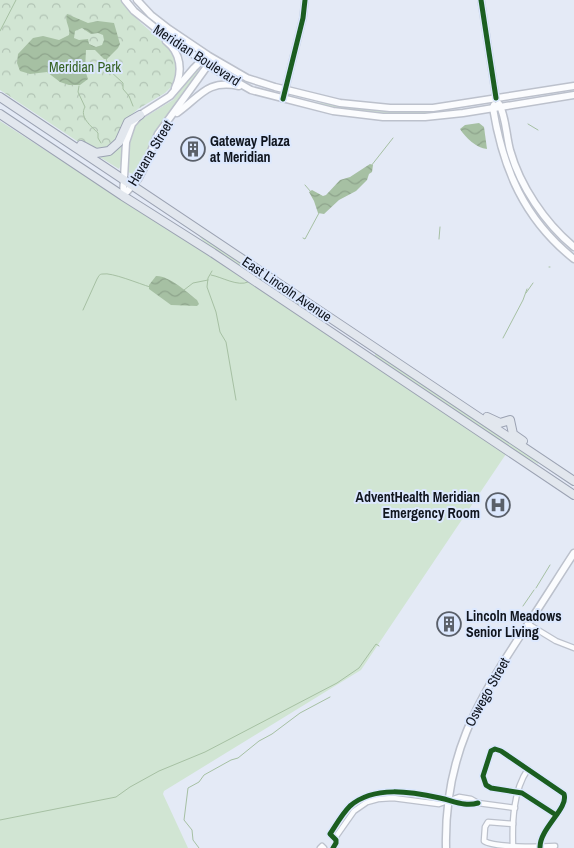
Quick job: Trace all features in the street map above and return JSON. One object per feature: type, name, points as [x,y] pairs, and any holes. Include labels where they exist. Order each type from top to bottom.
[{"type":"main road","name":"Meridian Boulevard","points":[[125,0],[134,11],[163,34],[200,60],[250,90],[342,112],[391,118],[432,117],[574,95]]},
{"type":"main road","name":"Meridian Boulevard","points":[[137,0],[161,23],[209,56],[250,80],[344,103],[390,108],[436,107],[574,86]]},
{"type":"main road","points":[[134,11],[150,28],[171,45],[178,56],[180,64],[179,74],[170,96]]},
{"type":"main road","name":"Havana Street","points":[[123,196],[127,137],[132,124],[140,115],[170,96],[200,60],[209,56]]},
{"type":"main road","name":"Havana Street","points":[[123,196],[145,166],[158,134],[208,65],[209,56]]},
{"type":"main road","points":[[172,117],[189,105],[203,91],[212,86],[226,84],[250,90]]},
{"type":"main road","name":"East Lincoln Avenue","points":[[0,98],[574,481]]},
{"type":"main road","points":[[496,98],[501,107],[510,150],[524,182],[546,218],[574,246]]},
{"type":"main road","points":[[496,98],[493,108],[500,146],[507,168],[520,196],[539,223],[574,259]]},
{"type":"main road","name":"East Lincoln Avenue","points":[[0,114],[213,253],[574,494]]},
{"type":"main road","points":[[38,123],[50,124],[88,150],[100,154],[116,146],[128,122],[140,115]]},
{"type":"main road","points":[[448,396],[460,399],[494,422],[502,423],[510,420],[513,434],[534,448],[537,456]]},
{"type":"main road","points":[[552,466],[566,469],[574,475]]},
{"type":"main road","name":"Oswego Street","points":[[446,848],[449,800],[457,760],[472,715],[492,678],[574,554]]},
{"type":"street","points":[[283,99],[303,19],[305,0]]},
{"type":"street","points":[[481,0],[496,98]]},
{"type":"street","points":[[528,624],[556,641],[574,648]]},
{"type":"street","points":[[540,847],[541,837],[556,815],[565,800],[564,794],[498,749],[494,749],[490,753],[482,776],[484,783],[491,788],[526,795],[556,815]]},
{"type":"street","points":[[513,848],[513,824],[517,792],[520,780],[528,768]]},
{"type":"street","points":[[335,838],[330,834],[350,807],[361,798],[374,794],[395,792],[449,800]]},
{"type":"street","points":[[333,848],[336,843],[335,838],[354,811],[374,800],[389,798],[439,804],[460,798],[471,799],[478,803],[515,808]]},
{"type":"street","points":[[513,824],[488,822],[485,826],[483,838],[488,844],[513,848],[555,846]]},
{"type":"green space","name":"Meridian Park","points":[[0,0],[121,0],[141,23],[167,46],[174,55],[177,65],[176,75],[171,87],[128,118],[118,138],[107,150],[89,149],[0,90]]},
{"type":"green space","points":[[195,70],[199,72],[155,132],[139,170],[135,175],[128,172],[128,145],[135,125],[173,100]]},
{"type":"green space","points":[[313,102],[383,111],[434,110],[435,112],[405,116],[374,114]]},
{"type":"green space","points":[[0,121],[205,253],[506,454],[361,670],[164,791],[163,794],[188,848],[0,848]]},
{"type":"green space","points":[[122,142],[123,164],[121,164],[119,169],[98,156]]},
{"type":"green space","points":[[199,236],[316,314],[282,295],[207,245]]},
{"type":"green space","points":[[375,353],[539,462],[538,464],[520,454],[377,358]]},
{"type":"water","points":[[67,14],[88,23],[98,21],[114,23],[120,44],[118,48],[107,59],[104,59],[95,50],[86,50],[85,70],[88,79],[80,85],[69,85],[60,82],[47,72],[30,74],[20,71],[17,63],[18,54],[33,38],[43,36],[59,40],[69,35]],"holes":[[[82,28],[91,34],[98,33],[103,35],[102,45],[96,47],[89,44],[88,39],[79,40],[74,38],[75,31]]]},
{"type":"water","points":[[479,123],[484,127],[487,149],[479,147],[472,142],[460,129],[465,125]]},
{"type":"water","points":[[370,164],[373,165],[372,172],[356,191],[339,200],[324,214],[318,213],[309,192],[312,190],[323,196],[326,195],[340,180],[350,177]]},
{"type":"water","points":[[156,276],[166,278],[177,285],[197,300],[199,304],[197,306],[171,305],[149,289],[149,285]]},
{"type":"waterway","points":[[0,31],[16,0]]},
{"type":"waterway","points":[[106,58],[109,70],[123,83],[123,89],[129,96],[133,106]]},
{"type":"waterway","points":[[79,86],[78,92],[85,107],[85,118],[98,133],[101,143]]},
{"type":"waterway","points":[[528,124],[538,130]]},
{"type":"waterway","points":[[371,166],[393,138]]},
{"type":"waterway","points":[[305,185],[311,192]]},
{"type":"waterway","points":[[303,238],[305,239],[319,213]]},
{"type":"waterway","points":[[439,239],[440,227]]},
{"type":"waterway","points":[[212,271],[208,278],[207,287],[216,312],[220,332],[226,342],[236,400]]},
{"type":"waterway","points":[[83,310],[101,274],[112,275],[150,287]]},
{"type":"waterway","points":[[211,275],[235,283],[248,282]]},
{"type":"waterway","points":[[184,290],[193,283],[208,280]]},
{"type":"waterway","points":[[526,293],[533,283]]},
{"type":"waterway","points":[[503,338],[527,289]]},
{"type":"waterway","points":[[536,588],[550,565]]},
{"type":"waterway","points":[[523,606],[534,590]]},
{"type":"waterway","points":[[0,820],[116,797],[159,771],[205,752],[337,683],[359,668],[376,644],[379,646]]},
{"type":"waterway","points":[[199,848],[193,840],[192,830],[184,820],[188,788],[199,782],[204,775],[238,758],[300,713],[330,697]]},
{"type":"cycle path","points":[[283,99],[303,18],[305,0]]},
{"type":"cycle path","points":[[481,0],[496,98]]},
{"type":"cycle path","points":[[540,847],[544,833],[559,812],[562,806],[564,794],[501,751],[495,749],[491,751],[483,776],[486,785],[491,788],[522,793],[556,815]]},
{"type":"cycle path","points":[[333,848],[336,840],[330,834],[342,816],[350,806],[370,795],[406,792],[464,804],[478,803]]},
{"type":"place","name":"Gateway Plaza at Meridian","points":[[193,149]]},
{"type":"place","name":"AdventHealth Meridian Emergency Room","points":[[498,505]]},
{"type":"place","name":"Lincoln Meadows Senior Living","points":[[449,624]]}]
